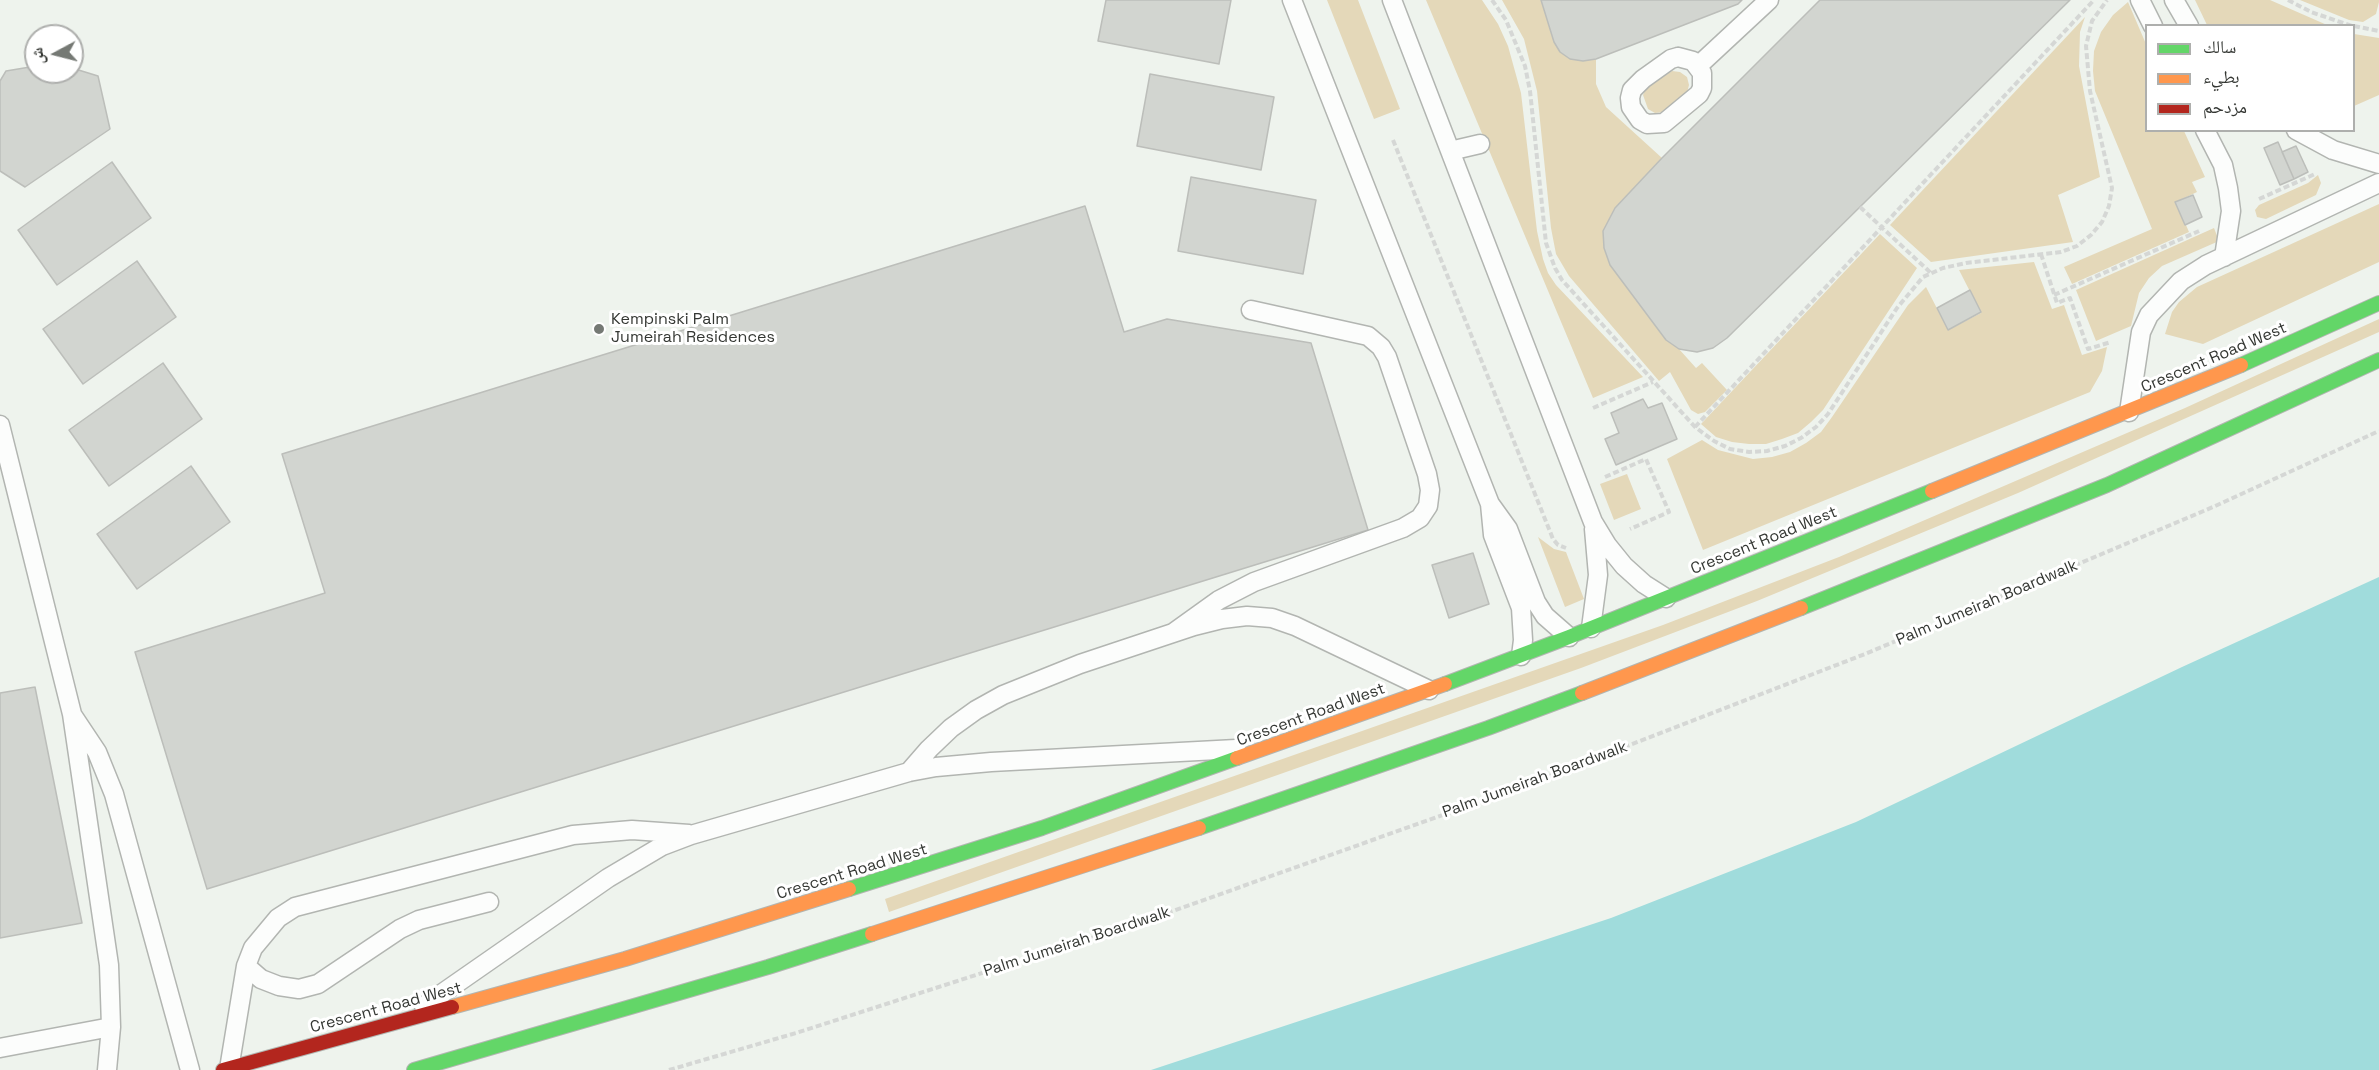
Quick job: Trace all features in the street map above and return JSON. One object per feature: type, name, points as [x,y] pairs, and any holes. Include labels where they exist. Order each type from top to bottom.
[{"type":"main road","name":"Crescent Road West","points":[[226,1069],[625,959],[860,887],[1042,828],[1267,748],[1569,638],[2129,412],[2275,351],[2379,303]]},
{"type":"main road","points":[[414,1070],[768,967],[1023,887],[1264,807],[1488,728],[1698,649],[2108,485],[2379,360]]},
{"type":"lane","points":[[1292,0],[1490,504],[1493,535],[1521,608],[1523,632],[1521,656]]},
{"type":"lane","points":[[1392,0],[1593,522],[1607,545],[1624,566],[1644,584],[1666,598]]},
{"type":"lane","points":[[1698,66],[1769,0]]},
{"type":"lane","points":[[2140,0],[2152,24]]},
{"type":"lane","points":[[2174,0],[2188,24]]},
{"type":"lane","points":[[1686,58],[1698,66],[1703,81],[1699,94],[1664,123],[1647,124],[1622,109],[1636,83],[1671,59],[1686,58]]},
{"type":"lane","points":[[2206,132],[2223,165],[2230,214],[2224,257]]},
{"type":"lane","points":[[2300,132],[2333,150],[2379,164]]},
{"type":"lane","points":[[1450,151],[1480,144]]},
{"type":"lane","points":[[2129,412],[2141,332],[2149,315],[2181,281],[2206,265],[2379,183]]},
{"type":"lane","points":[[1173,633],[1219,600],[1254,582],[1403,528],[1420,518],[1428,506],[1430,490],[1427,474],[1387,357],[1381,347],[1368,336],[1251,310]]},
{"type":"lane","points":[[0,425],[72,714],[109,965],[111,1027],[107,1070]]},
{"type":"lane","points":[[1490,504],[1503,520],[1513,538],[1536,602],[1545,616],[1569,638]]},
{"type":"lane","points":[[1591,628],[1598,575],[1593,522]]},
{"type":"lane","points":[[909,772],[951,728],[1003,695],[1080,664],[1222,619],[1247,616],[1272,618],[1295,626],[1429,690]]},
{"type":"lane","points":[[72,714],[97,752],[114,794],[190,1070]]},
{"type":"lane","points":[[403,1020],[608,878],[644,856],[691,835],[909,772],[991,762],[1267,748]]},
{"type":"lane","points":[[226,1069],[246,966],[253,948],[278,918],[295,907],[573,835],[632,830],[691,835]]},
{"type":"lane","points":[[246,966],[261,979],[279,986],[299,989],[318,984],[400,929],[419,920],[489,902]]},
{"type":"lane","points":[[0,1048],[111,1027]]},
{"type":"path","points":[[1492,0],[1506,20],[1517,43],[1528,82],[1546,243],[1549,256],[1562,280],[1695,427],[1722,445],[1749,452],[1767,451],[1785,446],[1801,438],[1828,414],[1908,293],[1923,278],[1943,268],[1966,263],[2061,252],[2077,246],[2102,222],[2109,206],[2112,188],[2090,92],[2086,46],[2092,21],[2107,0]]},
{"type":"path","points":[[1695,427],[2094,0]]},
{"type":"path","points":[[2288,0],[2311,12],[2347,24]]},
{"type":"path","points":[[2355,26],[2379,31]]},
{"type":"path","points":[[2055,295],[2354,157]]},
{"type":"path","points":[[1860,207],[1932,273]]},
{"type":"path","points":[[2041,254],[2057,303],[2070,297],[2088,349],[2141,332]]},
{"type":"path","points":[[1593,408],[1653,382]]},
{"type":"path","name":"Palm Jumeirah Boardwalk","points":[[669,1070],[796,1033],[1156,917],[1513,790],[1876,650],[2213,507],[2379,431]]},
{"type":"shaded area","points":[[1327,0],[1358,0],[1400,109],[1374,119]]},
{"type":"shaded area","points":[[1426,0],[1482,0],[1498,24],[1508,46],[1521,93],[1537,231],[1548,273],[1556,285],[1643,377],[1593,398]]},
{"type":"shaded area","points":[[1502,0],[1541,0],[1554,42],[1560,52],[1570,59],[1583,61],[1596,59],[1596,84],[1606,107],[1662,158],[1615,208],[1603,231],[1604,248],[1610,265],[1666,339],[1679,349],[1696,368],[1702,363],[1727,390],[1705,412],[1698,414],[1691,410],[1670,372],[1659,381],[1569,276],[1556,254],[1551,228],[1537,91],[1524,39]]},
{"type":"shaded area","points":[[2195,0],[2270,0],[2325,24],[2207,24]]},
{"type":"shaded area","points":[[2300,0],[2379,0],[2379,2],[2376,14],[2363,22],[2349,20]]},
{"type":"shaded area","points":[[2128,2],[2145,42],[2145,132],[2184,132],[2205,177],[2192,182],[2197,192],[2176,202],[2189,232],[2072,284],[2064,267],[2152,229],[2095,91],[2094,51],[2101,32],[2113,15]]},
{"type":"shaded area","points":[[2085,17],[2080,32],[2079,66],[2100,177],[2058,195],[2073,242],[1931,262],[1890,225]]},
{"type":"shaded area","points":[[2355,34],[2379,38],[2379,95],[2355,106]]},
{"type":"shaded area","points":[[1672,71],[1680,72],[1687,77],[1689,85],[1687,93],[1669,109],[1655,113],[1648,109],[1643,95],[1647,87]]},
{"type":"shaded area","points":[[2318,175],[2321,183],[2316,195],[2266,219],[2257,217],[2255,210],[2259,205],[2308,183]]},
{"type":"shaded area","points":[[2379,204],[2379,262],[2203,344],[2165,334],[2172,312],[2179,302],[2197,287]]},
{"type":"shaded area","points":[[2214,228],[2219,241],[2162,266],[2149,278],[2139,293],[2131,326],[2096,341],[2076,290]]},
{"type":"shaded area","points":[[1880,234],[1917,268],[1823,410],[1798,433],[1766,444],[1732,442],[1716,437],[1701,424]]},
{"type":"shaded area","points":[[2034,262],[2052,309],[2064,305],[2082,355],[2107,347],[2102,371],[2090,392],[1703,550],[1667,459],[1702,440],[1718,450],[1753,459],[1790,452],[1821,432],[1908,305],[1926,287],[1948,330],[1981,313],[1959,270]]},
{"type":"shaded area","points":[[2379,319],[2379,332],[2018,493],[1757,601],[1581,668],[889,912],[885,899],[1663,625],[1839,557],[2185,408]]},
{"type":"shaded area","points":[[1627,474],[1641,509],[1614,520],[1600,484]]},
{"type":"shaded area","points":[[1538,537],[1554,549],[1566,552],[1584,599],[1565,607]]},
{"type":"water","points":[[2379,577],[2379,1070],[1151,1070],[1611,918],[1856,822],[2182,667]]},
{"type":"building","points":[[1106,0],[1231,0],[1219,64],[1098,41]]},
{"type":"building","points":[[1541,0],[1742,0],[1738,4],[1596,59],[1583,61],[1570,59],[1560,52],[1554,42]]},
{"type":"building","points":[[1820,0],[2070,0],[1727,338],[1713,348],[1697,352],[1679,349],[1666,340],[1610,265],[1604,248],[1603,231],[1615,208]]},
{"type":"building","points":[[24,68],[24,84],[84,84],[84,72],[98,76],[110,129],[25,187],[0,171],[0,81],[6,71]]},
{"type":"building","points":[[1150,74],[1274,97],[1261,170],[1137,146]]},
{"type":"building","points":[[2278,142],[2294,179],[2280,185],[2264,148]]},
{"type":"building","points":[[2296,146],[2308,172],[2294,179],[2282,152]]},
{"type":"building","points":[[112,162],[151,218],[57,285],[18,230]]},
{"type":"building","points":[[1191,177],[1316,200],[1303,274],[1178,251]]},
{"type":"building","points":[[2193,195],[2202,217],[2185,225],[2175,202]]},
{"type":"building","points":[[1085,206],[1124,332],[1167,319],[1311,343],[1368,530],[207,889],[135,652],[325,593],[282,454]]},
{"type":"building","points":[[137,261],[176,317],[83,384],[43,329]]},
{"type":"building","points":[[1970,290],[1981,312],[1948,330],[1937,308]]},
{"type":"building","points":[[163,363],[202,419],[109,486],[69,430]]},
{"type":"building","points":[[1643,399],[1648,408],[1662,403],[1677,439],[1616,465],[1605,439],[1619,433],[1611,413]]},
{"type":"building","points":[[191,466],[230,522],[137,589],[97,534]]},
{"type":"building","points":[[1473,553],[1489,604],[1449,618],[1432,565]]},
{"type":"building","points":[[35,687],[82,923],[0,938],[0,693]]},
{"type":"traffic: fast","points":[[2241,365],[2379,303]]},
{"type":"traffic: fast","points":[[1801,608],[2107,485],[2379,360]]},
{"type":"traffic: fast","points":[[1445,684],[1569,637],[1932,491]]},
{"type":"traffic: fast","points":[[1199,828],[1582,693]]},
{"type":"traffic: fast","points":[[849,889],[1042,828],[1237,758]]},
{"type":"traffic: fast","points":[[414,1070],[768,967],[872,934]]},
{"type":"traffic: slow","points":[[1932,491],[2241,365]]},
{"type":"traffic: slow","points":[[1582,693],[1801,608]]},
{"type":"traffic: slow","points":[[1237,758],[1445,684]]},
{"type":"traffic: slow","points":[[872,934],[1199,828]]},
{"type":"traffic: slow","points":[[452,1007],[625,959],[849,889]]},
{"type":"traffic: jam","points":[[223,1070],[452,1007]]},
{"type":"place","name":"Kempinski Palm Jumeirah Residences","points":[[599,329]]}]
